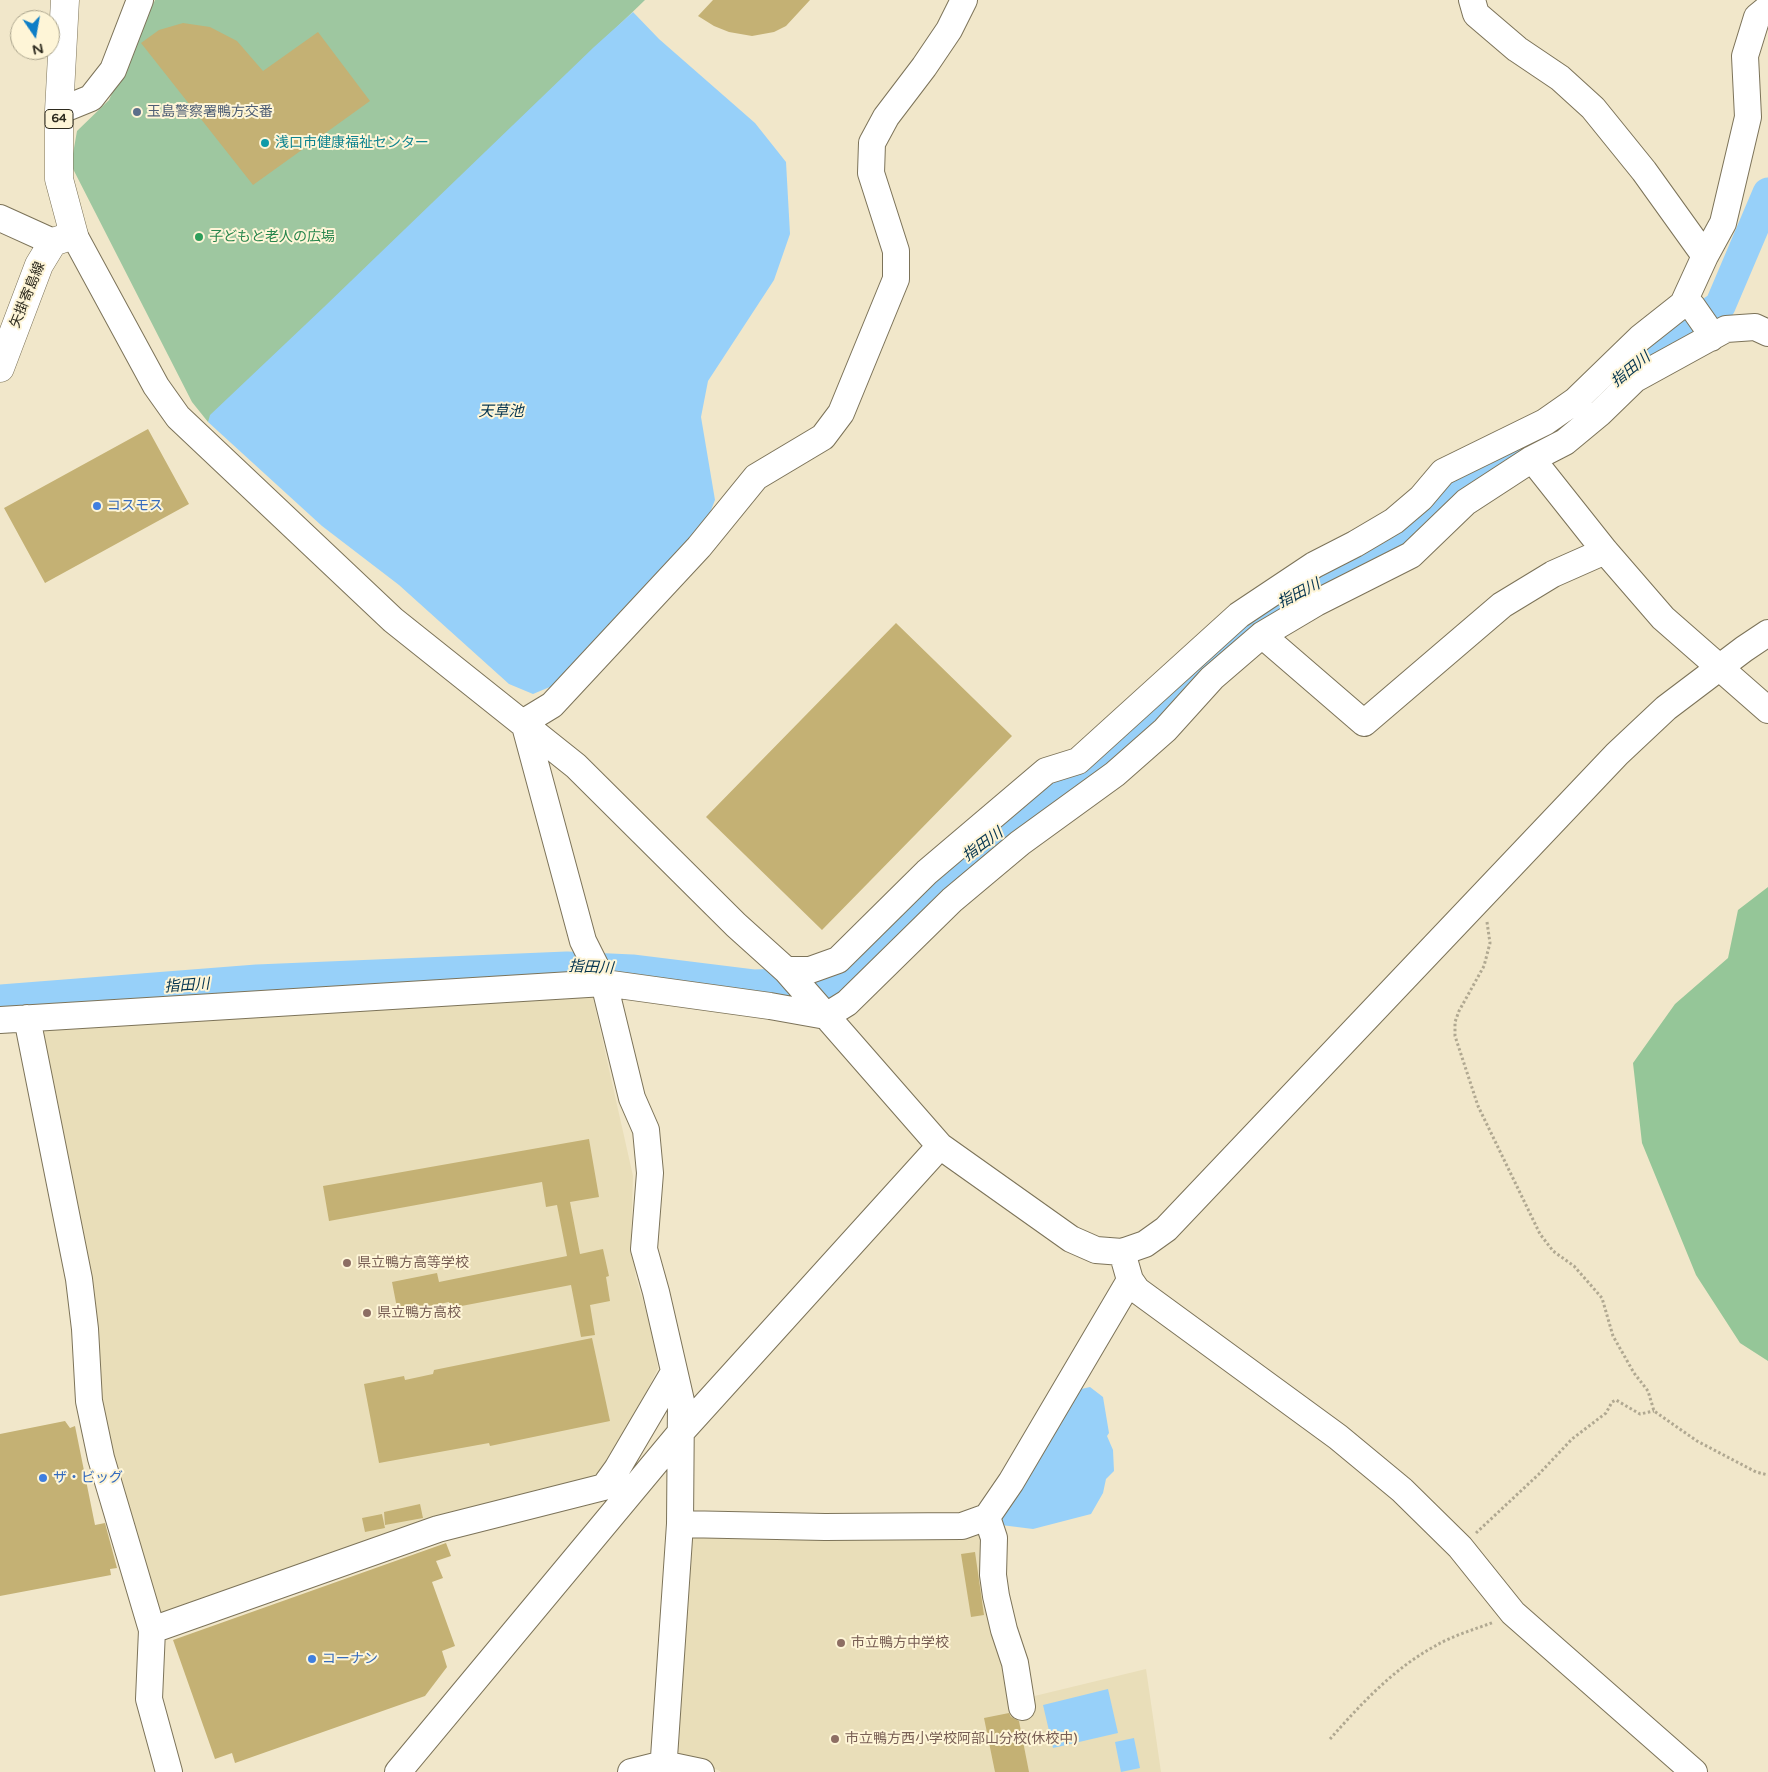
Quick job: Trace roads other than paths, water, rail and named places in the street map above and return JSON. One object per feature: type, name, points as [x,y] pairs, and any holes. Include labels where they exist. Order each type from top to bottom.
[{"type":"main road","name":"64","points":[[64,239],[59,179],[65,0]]},
{"type":"main road","name":"矢掛寄島線","points":[[0,368],[39,264],[64,239]]},
{"type":"street","points":[[60,111],[91,98],[113,70],[140,0]]},
{"type":"street","points":[[524,722],[552,705],[699,547],[756,477],[823,438],[841,413],[896,279],[896,251],[871,173],[872,143],[886,117],[950,30],[964,0]]},
{"type":"street","points":[[1472,0],[1476,14],[1517,49],[1560,78],[1593,108],[1644,171],[1704,256]]},
{"type":"street","points":[[786,970],[810,970],[838,960],[927,872],[1046,771],[1078,761],[1239,615],[1314,565],[1394,521],[1421,498],[1443,472],[1545,422],[1575,401],[1640,338],[1688,305],[1704,256],[1723,223],[1748,117],[1745,56],[1757,17],[1768,8]]},
{"type":"street","points":[[0,218],[64,239],[156,386],[178,417],[394,620],[524,722],[576,766],[736,925],[786,970],[940,1146],[1071,1240],[1096,1250],[1122,1252],[1145,1244],[1166,1229],[1617,754],[1666,708],[1768,633]]},
{"type":"street","points":[[1688,305],[1709,333]]},
{"type":"street","points":[[0,1020],[604,983],[826,1016],[847,1003],[952,900],[1020,843],[1115,774],[1165,730],[1212,678],[1262,636],[1316,603],[1411,555],[1466,502],[1532,459],[1565,442],[1635,380],[1709,333],[1726,329],[1755,327],[1768,333]]},
{"type":"street","points":[[1532,459],[1605,551],[1663,618],[1768,710]]},
{"type":"street","points":[[1262,636],[1364,723],[1502,606],[1553,574],[1605,551]]},
{"type":"street","points":[[524,722],[583,941],[604,983],[632,1098],[646,1130],[650,1173],[644,1249],[681,1401],[680,1524],[663,1768]]},
{"type":"street","points":[[27,1018],[79,1279],[85,1328],[89,1401],[101,1458],[152,1630],[149,1699],[169,1772]]},
{"type":"street","points":[[398,1772],[681,1432],[940,1146]]},
{"type":"street","points":[[1122,1252],[1130,1280],[1137,1290],[1338,1436],[1402,1490],[1460,1547],[1510,1609],[1694,1772]]},
{"type":"street","points":[[680,1524],[825,1527],[962,1526],[987,1517],[1011,1482],[1130,1280]]},
{"type":"street","points":[[152,1630],[438,1529],[604,1487],[617,1469],[674,1372]]},
{"type":"street","points":[[987,1517],[994,1538],[993,1575],[996,1596],[1014,1663],[1022,1707]]},
{"type":"street","points":[[631,1772],[663,1768],[701,1772]]},
{"type":"water","name":"天草池","points":[[633,12],[659,39],[755,123],[786,162],[790,234],[774,280],[708,381],[701,417],[715,500],[704,528],[557,684],[533,694],[509,684],[399,585],[322,526],[208,422],[210,415],[594,47]]},
{"type":"water","points":[[1090,1387],[1103,1397],[1109,1433],[1107,1436],[1113,1450],[1114,1471],[1106,1479],[1103,1493],[1091,1514],[1033,1529],[1001,1525],[1004,1513],[1058,1418],[1064,1418],[1077,1390]]},
{"type":"water","points":[[1108,1689],[1118,1733],[1053,1748],[1043,1705]]},
{"type":"water","points":[[1134,1738],[1140,1768],[1121,1772],[1115,1742]]},
{"type":"waterway","name":"指田川","points":[[1603,393],[1632,366],[1720,306],[1768,193]]},
{"type":"waterway","name":"指田川","points":[[0,1000],[257,980],[567,967],[632,970],[753,985],[844,982],[963,858],[1098,765],[1195,671],[1264,611],[1402,542],[1454,487],[1545,440]]},
{"type":"place","name":"玉島警察署鴨方交番","points":[[137,112]]},
{"type":"place","name":"浅口市健康福祉センター","points":[[265,143]]},
{"type":"place","name":"子どもと老人の広場","points":[[199,237]]},
{"type":"place","name":"コスモス","points":[[97,506]]},
{"type":"place","name":"県立鴨方高等学校","points":[[347,1263]]},
{"type":"place","name":"県立鴨方高校","points":[[367,1313]]},
{"type":"place","name":"ザ・ビッグ","points":[[43,1478]]},
{"type":"place","name":"市立鴨方中学校","points":[[841,1643]]},
{"type":"place","name":"コーナン","points":[[312,1659]]},
{"type":"place","name":"市立鴨方西小学校阿部山分校(休校中)","points":[[835,1739]]}]
